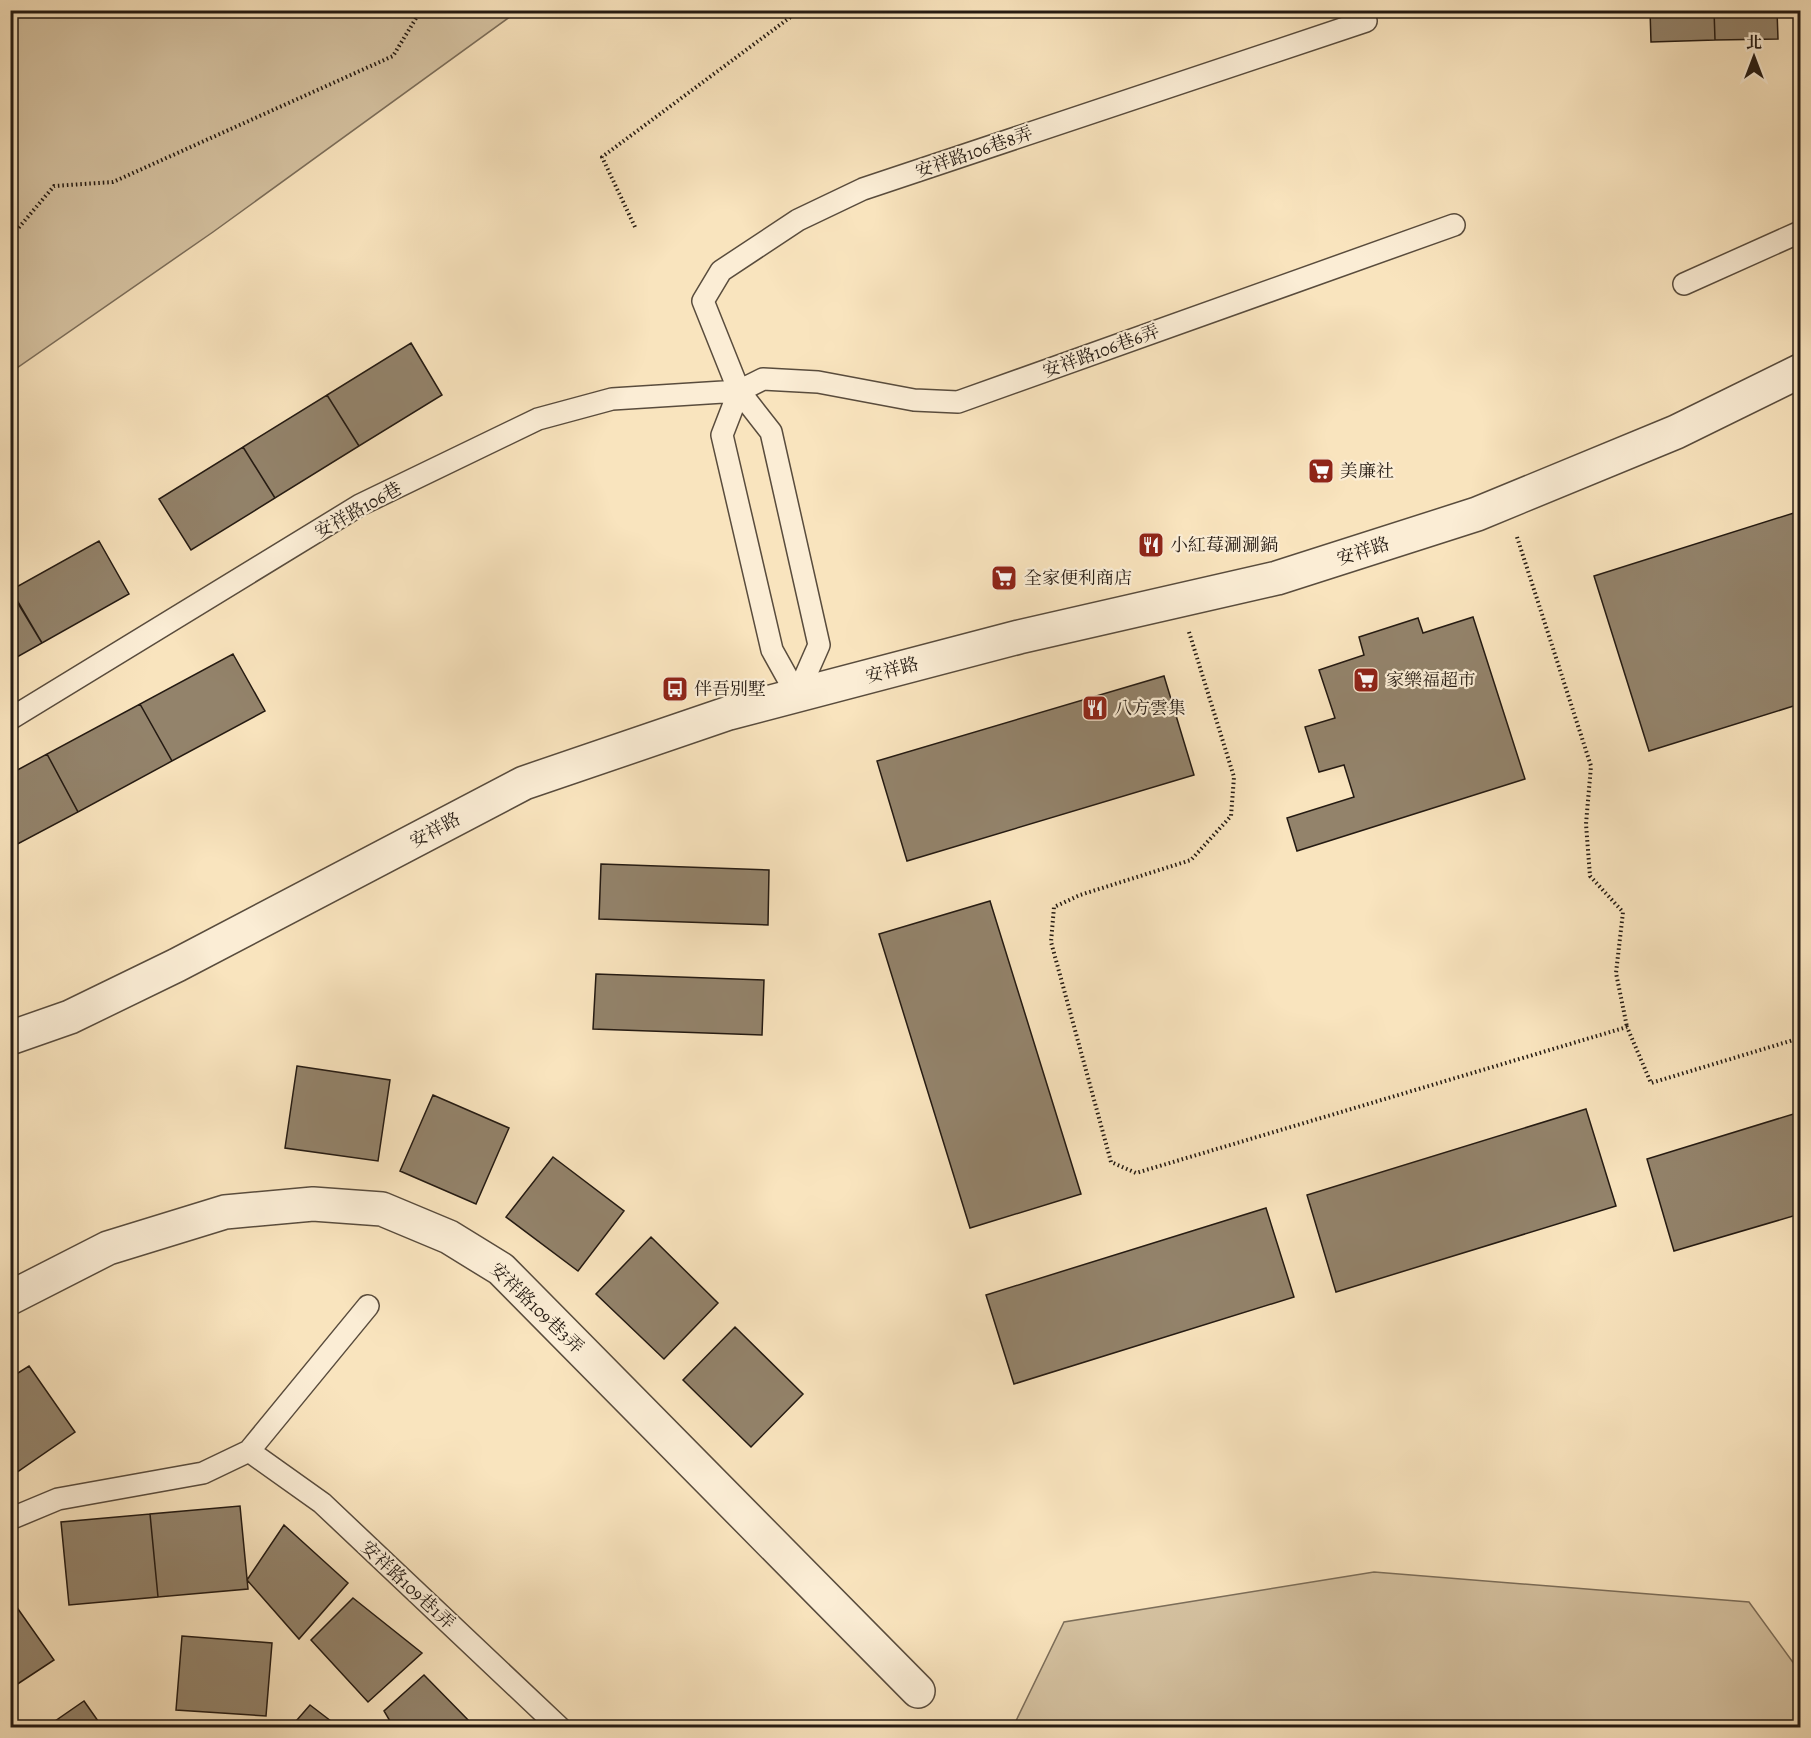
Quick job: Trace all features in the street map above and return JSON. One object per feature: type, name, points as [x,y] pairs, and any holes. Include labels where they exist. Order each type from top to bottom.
[{"type":"street","name":"安祥路","points":[[10,1038],[70,1017],[177,965],[524,783],[729,712],[1019,637],[1277,578],[1477,514],[1676,432],[1800,371]]},
{"type":"street","name":"安祥路109巷3弄","points":[[10,1298],[108,1248],[225,1212],[313,1204],[382,1209],[448,1237],[501,1269],[918,1691]]},
{"type":"lane","name":"安祥路106巷8弄","points":[[739,391],[703,301],[722,271],[798,220],[863,189],[1366,21]]},
{"type":"lane","name":"安祥路106巷6弄","points":[[739,391],[763,379],[818,382],[914,400],[958,402],[1454,225]]},
{"type":"lane","points":[[1684,284],[1800,232]]},
{"type":"lane","points":[[739,391],[771,432],[819,645],[797,695]]},
{"type":"lane","points":[[739,391],[722,435],[772,650],[797,695]]},
{"type":"lane","name":"安祥路106巷","points":[[10,719],[360,505],[538,419],[612,399],[739,391]]},
{"type":"lane","points":[[10,1519],[58,1499],[203,1473],[249,1451],[368,1306]]},
{"type":"lane","name":"安祥路109巷1弄","points":[[249,1451],[321,1503],[560,1728]]},
{"type":"path","points":[[10,238],[54,186],[113,182],[393,56],[421,10]]},
{"type":"path","points":[[634,227],[602,157],[800,10]]},
{"type":"path","points":[[1506,502],[1591,766],[1586,824],[1590,876],[1623,912],[1616,974],[1627,1027],[1651,1083],[1800,1038]]},
{"type":"path","points":[[1179,601],[1234,777],[1231,816],[1191,860],[1080,895],[1054,908],[1051,942],[1111,1162],[1136,1173],[1627,1027]]},
{"type":"shaded area","points":[[11,10],[518,11],[213,232],[11,372]]},
{"type":"shaded area","points":[[1374,1572],[1749,1602],[1800,1672],[1800,1727],[1013,1727],[1064,1622]]},
{"type":"building","points":[[1650,10],[1714,10],[1715,40],[1651,42]]},
{"type":"building","points":[[1714,10],[1777,10],[1778,39],[1715,40]]},
{"type":"building","points":[[411,343],[442,395],[359,446],[327,395]]},
{"type":"building","points":[[327,395],[359,446],[275,498],[243,447]]},
{"type":"building","points":[[243,447],[275,498],[191,550],[159,499]]},
{"type":"building","points":[[1800,511],[1800,704],[1649,751],[1594,576]]},
{"type":"building","points":[[99,541],[129,594],[42,643],[11,590]]},
{"type":"building","points":[[10,590],[42,643],[10,661]]},
{"type":"building","points":[[1473,617],[1525,779],[1297,851],[1287,818],[1354,797],[1344,765],[1319,772],[1305,727],[1335,718],[1319,670],[1364,655],[1359,637],[1418,618],[1423,633]]},
{"type":"building","points":[[233,654],[265,711],[172,761],[140,704]]},
{"type":"building","points":[[1164,676],[1194,775],[907,861],[877,761]]},
{"type":"building","points":[[140,704],[172,761],[78,812],[47,754]]},
{"type":"building","points":[[47,754],[78,812],[10,848],[10,774]]},
{"type":"building","points":[[601,864],[769,870],[768,925],[599,919]]},
{"type":"building","points":[[990,901],[1081,1194],[970,1228],[879,934]]},
{"type":"building","points":[[596,974],[764,980],[762,1035],[593,1029]]},
{"type":"building","points":[[297,1066],[390,1080],[378,1161],[285,1148]]},
{"type":"building","points":[[433,1095],[509,1128],[476,1204],[400,1171]]},
{"type":"building","points":[[1586,1109],[1616,1206],[1336,1292],[1307,1195]]},
{"type":"building","points":[[1800,1112],[1800,1214],[1674,1251],[1647,1159]]},
{"type":"building","points":[[553,1157],[624,1211],[578,1271],[506,1217]]},
{"type":"building","points":[[1266,1208],[1294,1297],[1014,1384],[986,1295]]},
{"type":"building","points":[[651,1237],[718,1303],[664,1359],[596,1294]]},
{"type":"building","points":[[735,1327],[803,1394],[751,1447],[683,1380]]},
{"type":"building","points":[[29,1366],[75,1432],[10,1477],[10,1378]]},
{"type":"building","points":[[240,1506],[248,1589],[158,1597],[150,1514]]},
{"type":"building","points":[[150,1514],[158,1597],[69,1605],[61,1522]]},
{"type":"building","points":[[284,1525],[348,1583],[299,1639],[247,1580]]},
{"type":"building","points":[[353,1598],[422,1653],[368,1702],[311,1640]]},
{"type":"building","points":[[10,1600],[54,1660],[10,1689]]},
{"type":"building","points":[[182,1636],[272,1643],[266,1716],[176,1710]]},
{"type":"building","points":[[424,1675],[474,1726],[472,1728],[394,1728],[384,1711]]},
{"type":"building","points":[[84,1701],[103,1728],[45,1728]]},
{"type":"building","points":[[310,1705],[340,1728],[290,1728]]},
{"type":"place","name":"美廉社","points":[[1321,471]]},
{"type":"place","name":"小紅莓涮涮鍋","points":[[1151,545]]},
{"type":"place","name":"全家便利商店","points":[[1004,578]]},
{"type":"place","name":"家樂福超市","points":[[1366,680]]},
{"type":"place","name":"伴吾別墅","points":[[675,689]]},
{"type":"place","name":"八方雲集","points":[[1095,708]]}]
